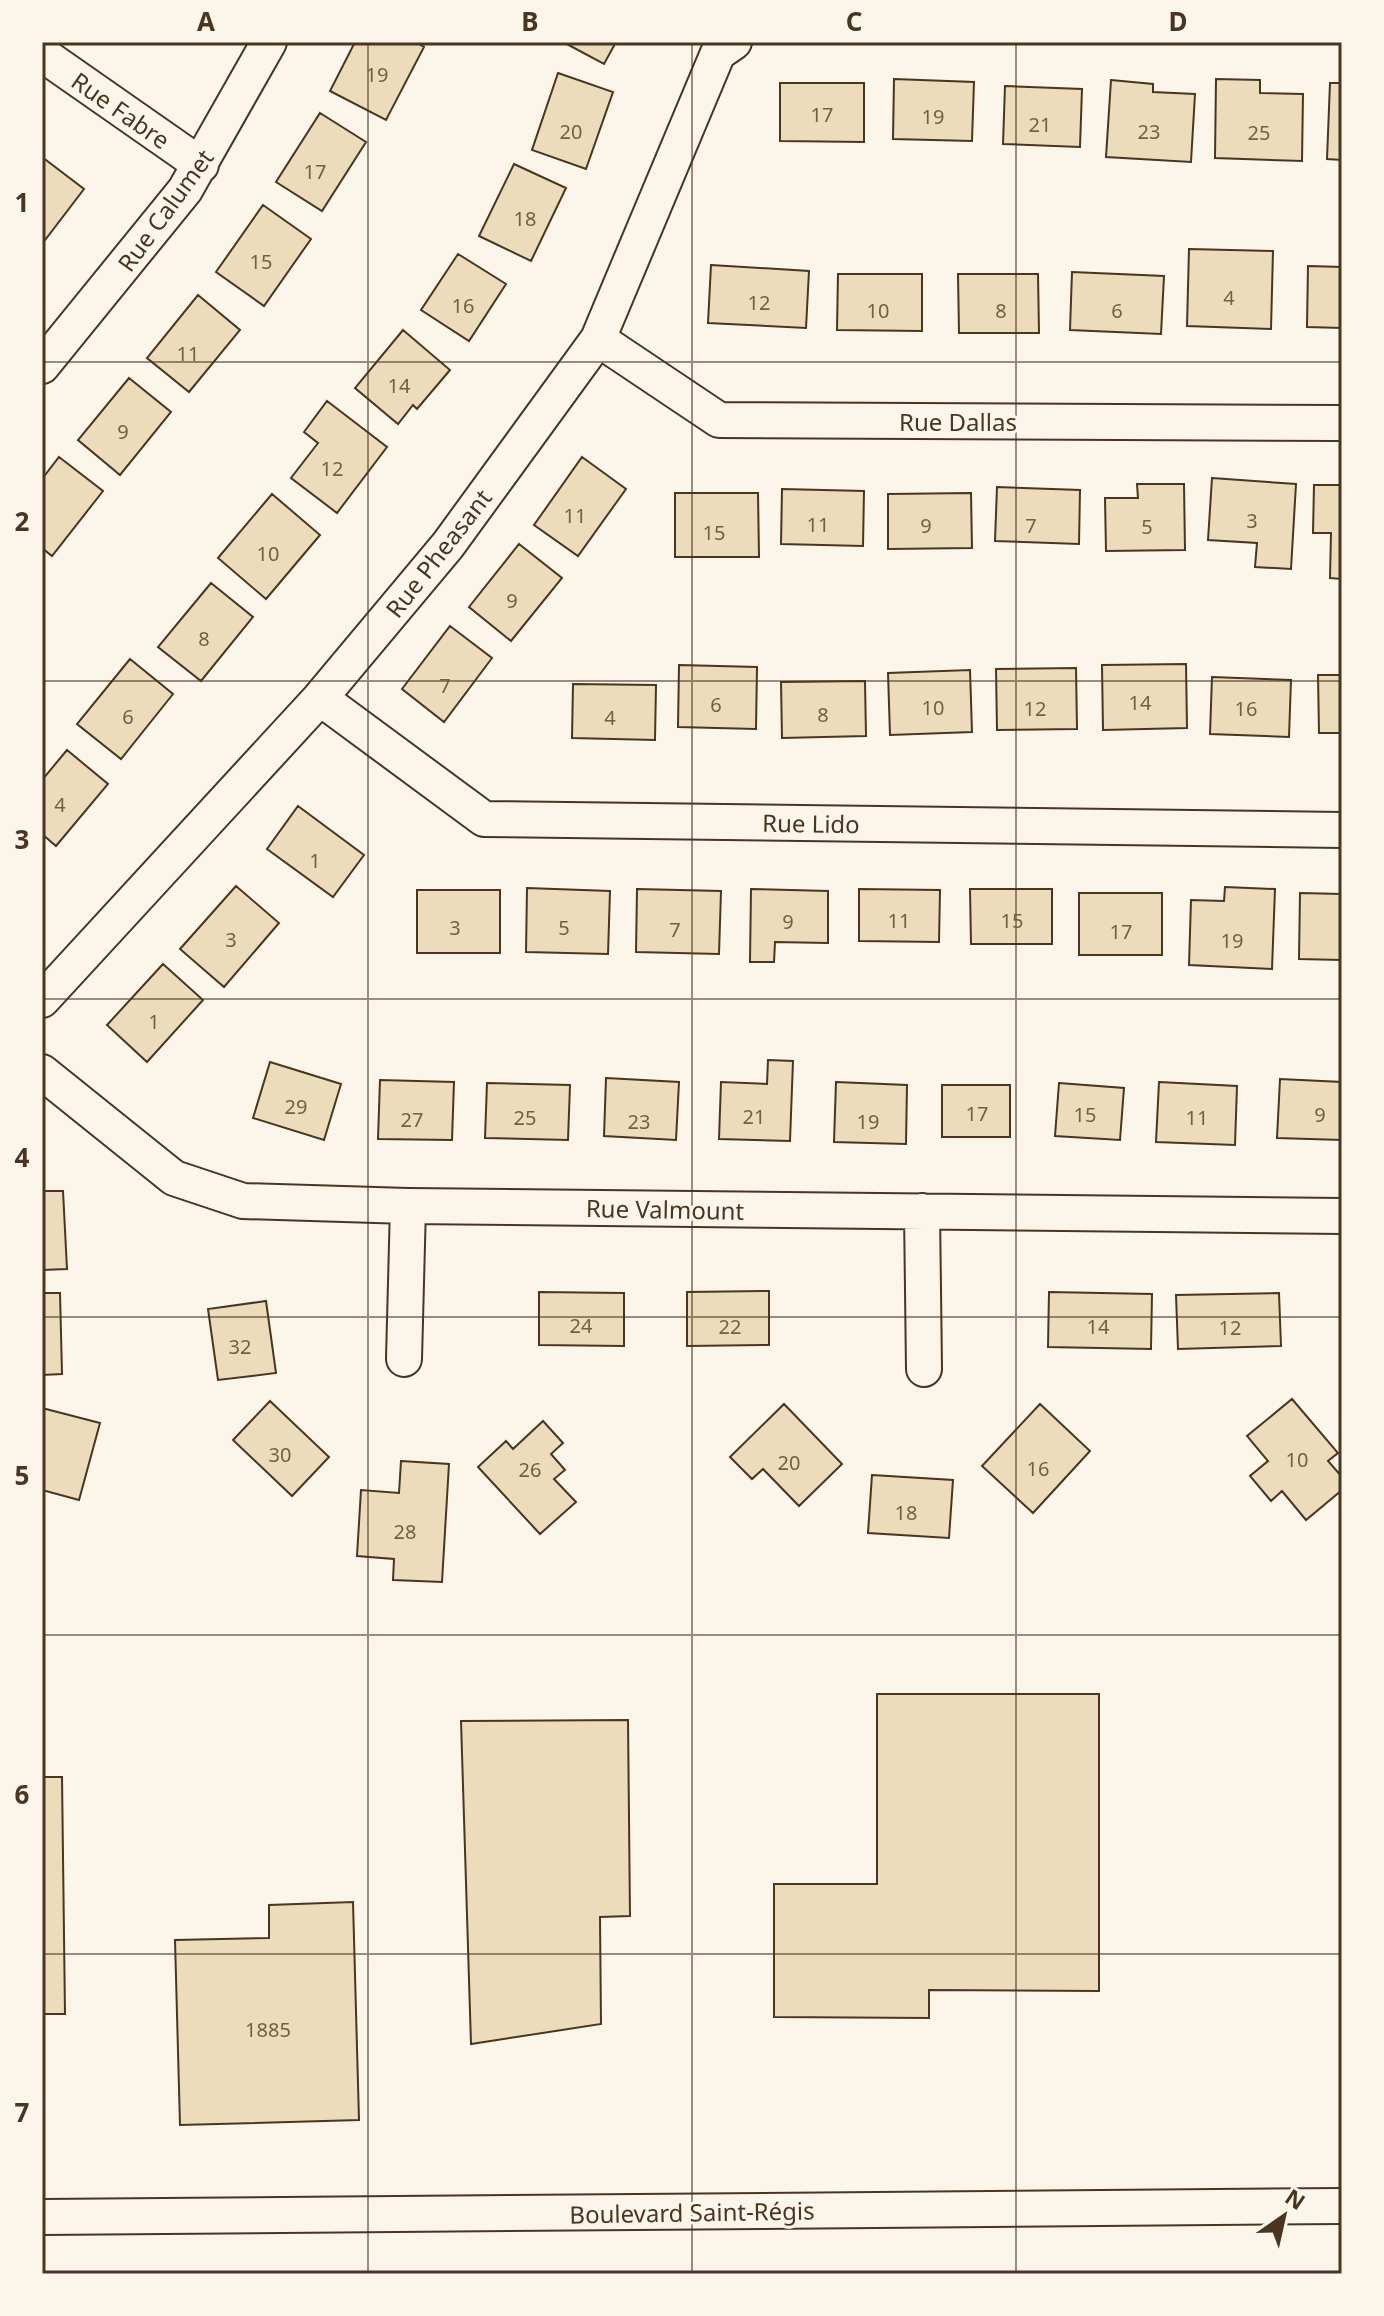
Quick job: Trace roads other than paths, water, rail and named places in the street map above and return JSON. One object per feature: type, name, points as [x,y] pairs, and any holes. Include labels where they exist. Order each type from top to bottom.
[{"type":"street","name":"Rue Calumet","points":[[42,366],[167,215],[201,165],[269,42]]},
{"type":"street","name":"Rue Pheasant","points":[[42,1000],[320,698],[448,545],[598,339],[718,53],[734,42]]},
{"type":"street","name":"Rue Fabre","points":[[42,54],[201,165]]},
{"type":"street","name":"Rue Dallas","points":[[598,339],[719,420],[1342,423]]},
{"type":"street","name":"Rue Lido","points":[[320,698],[484,819],[1342,830]]},
{"type":"street","name":"Rue Valmount","points":[[42,1072],[174,1178],[243,1201],[408,1206],[1342,1216]]},
{"type":"street","points":[[404,1359],[408,1206]]},
{"type":"street","points":[[922,1211],[924,1369]]},
{"type":"street","name":"Boulevard Saint-Régis","points":[[42,2217],[1342,2206]]}]
